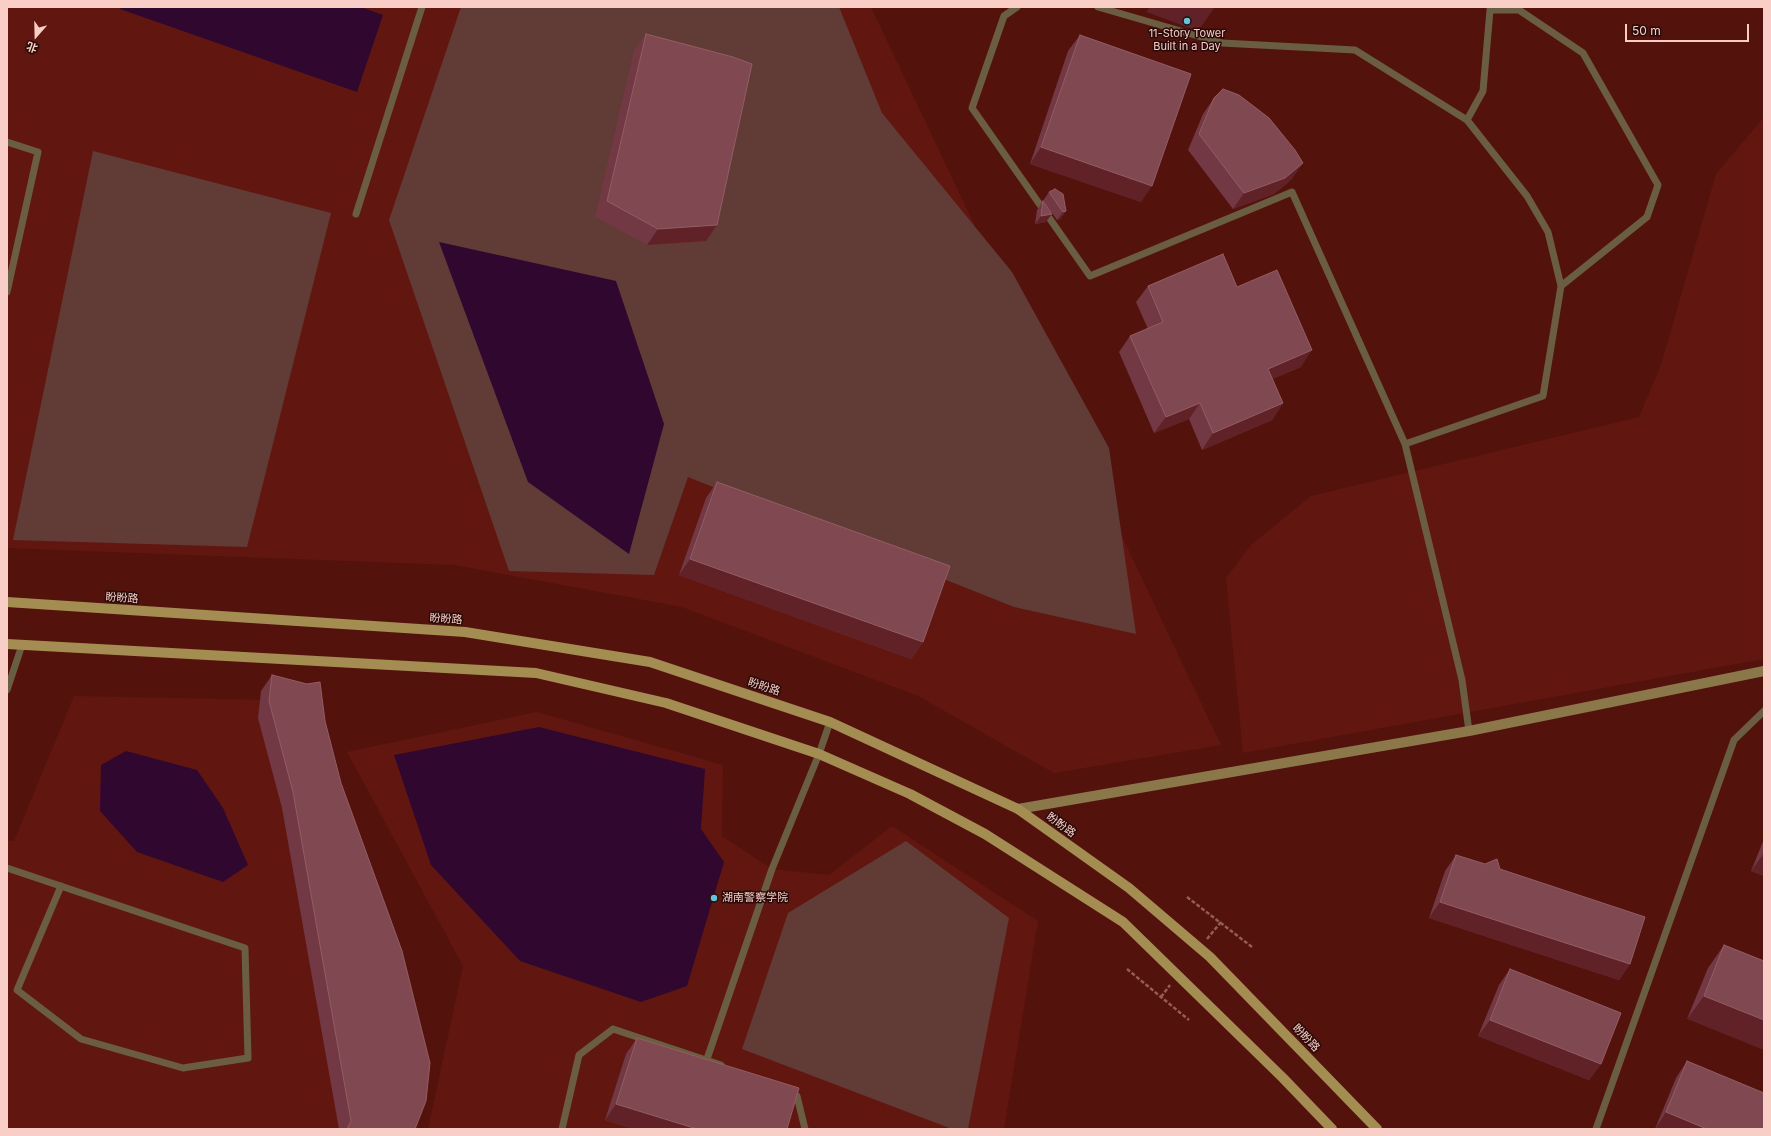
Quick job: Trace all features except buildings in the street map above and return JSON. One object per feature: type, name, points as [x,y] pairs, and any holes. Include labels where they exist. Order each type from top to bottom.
[{"type":"main road","name":"盼盼路","points":[[7,602],[465,632],[650,662],[830,722],[1018,809],[1129,888],[1210,957],[1377,1129]]},
{"type":"main road","points":[[7,644],[536,674],[666,703],[819,754],[910,794],[985,834],[1123,922],[1283,1078],[1332,1129]]},
{"type":"main road","points":[[1018,809],[1469,731],[1764,671]]},
{"type":"lane","points":[[356,214],[422,7]]},
{"type":"lane","points":[[1017,7],[1004,16],[972,108],[1090,276],[1292,192],[1405,444],[1462,680],[1469,731]]},
{"type":"lane","points":[[1098,7],[1222,43],[1355,50],[1467,120],[1527,196],[1548,232],[1561,286],[1544,396],[1405,444]]},
{"type":"lane","points":[[1467,120],[1483,91],[1490,10],[1519,10],[1583,54],[1615,109],[1658,185],[1647,217],[1561,286]]},
{"type":"lane","points":[[7,142],[38,152],[7,292]]},
{"type":"lane","points":[[7,690],[22,645]]},
{"type":"lane","points":[[1596,1129],[1734,740],[1764,711]]},
{"type":"lane","points":[[707,1059],[772,869],[819,754],[830,722]]},
{"type":"lane","points":[[7,868],[61,886],[245,948],[248,1058],[183,1068],[81,1039],[17,990],[61,886]]},
{"type":"lane","points":[[562,1129],[579,1055],[613,1029],[728,1067]]},
{"type":"lane","points":[[783,1090],[797,1096],[806,1129]]},
{"type":"path","points":[[1187,897],[1252,947]]},
{"type":"path","points":[[1127,969],[1189,1020]]},
{"type":"shaded area","points":[[7,7],[871,7],[1221,745],[1054,773],[918,696],[682,607],[454,565],[7,548]]},
{"type":"shaded area","points":[[121,7],[361,7],[383,15],[357,92],[120,9]]},
{"type":"shaded area","points":[[461,7],[839,7],[882,113],[1012,272],[1109,448],[1136,634],[1014,607],[688,477],[654,575],[509,571],[389,220]]},
{"type":"shaded area","points":[[1764,117],[1764,659],[1243,753],[1226,578],[1251,545],[1311,496],[1639,417],[1661,365],[1716,174]]},
{"type":"shaded area","points":[[93,151],[331,213],[247,547],[13,540]]},
{"type":"shaded area","points":[[439,242],[616,281],[664,424],[629,554],[528,482]]},
{"type":"shaded area","points":[[74,696],[268,700],[348,1129],[7,1129],[7,840],[14,841]]},
{"type":"shaded area","name":"湖南警察学院","points":[[537,712],[723,765],[722,836],[772,869],[829,875],[892,826],[1038,921],[1004,1129],[428,1129],[463,966],[347,752]]},
{"type":"shaded area","points":[[539,727],[705,769],[701,829],[724,862],[687,986],[641,1002],[520,961],[431,865],[394,755]]},
{"type":"shaded area","points":[[126,751],[197,770],[223,808],[248,865],[223,882],[137,852],[100,811],[101,765]]},
{"type":"shaded area","points":[[906,841],[1009,918],[968,1129],[952,1129],[742,1049],[788,913]]},
{"type":"place","name":"11-Story Tower Built in a Day","points":[[1187,21]]},
{"type":"place","name":"湖南警察学院","points":[[714,898]]}]
